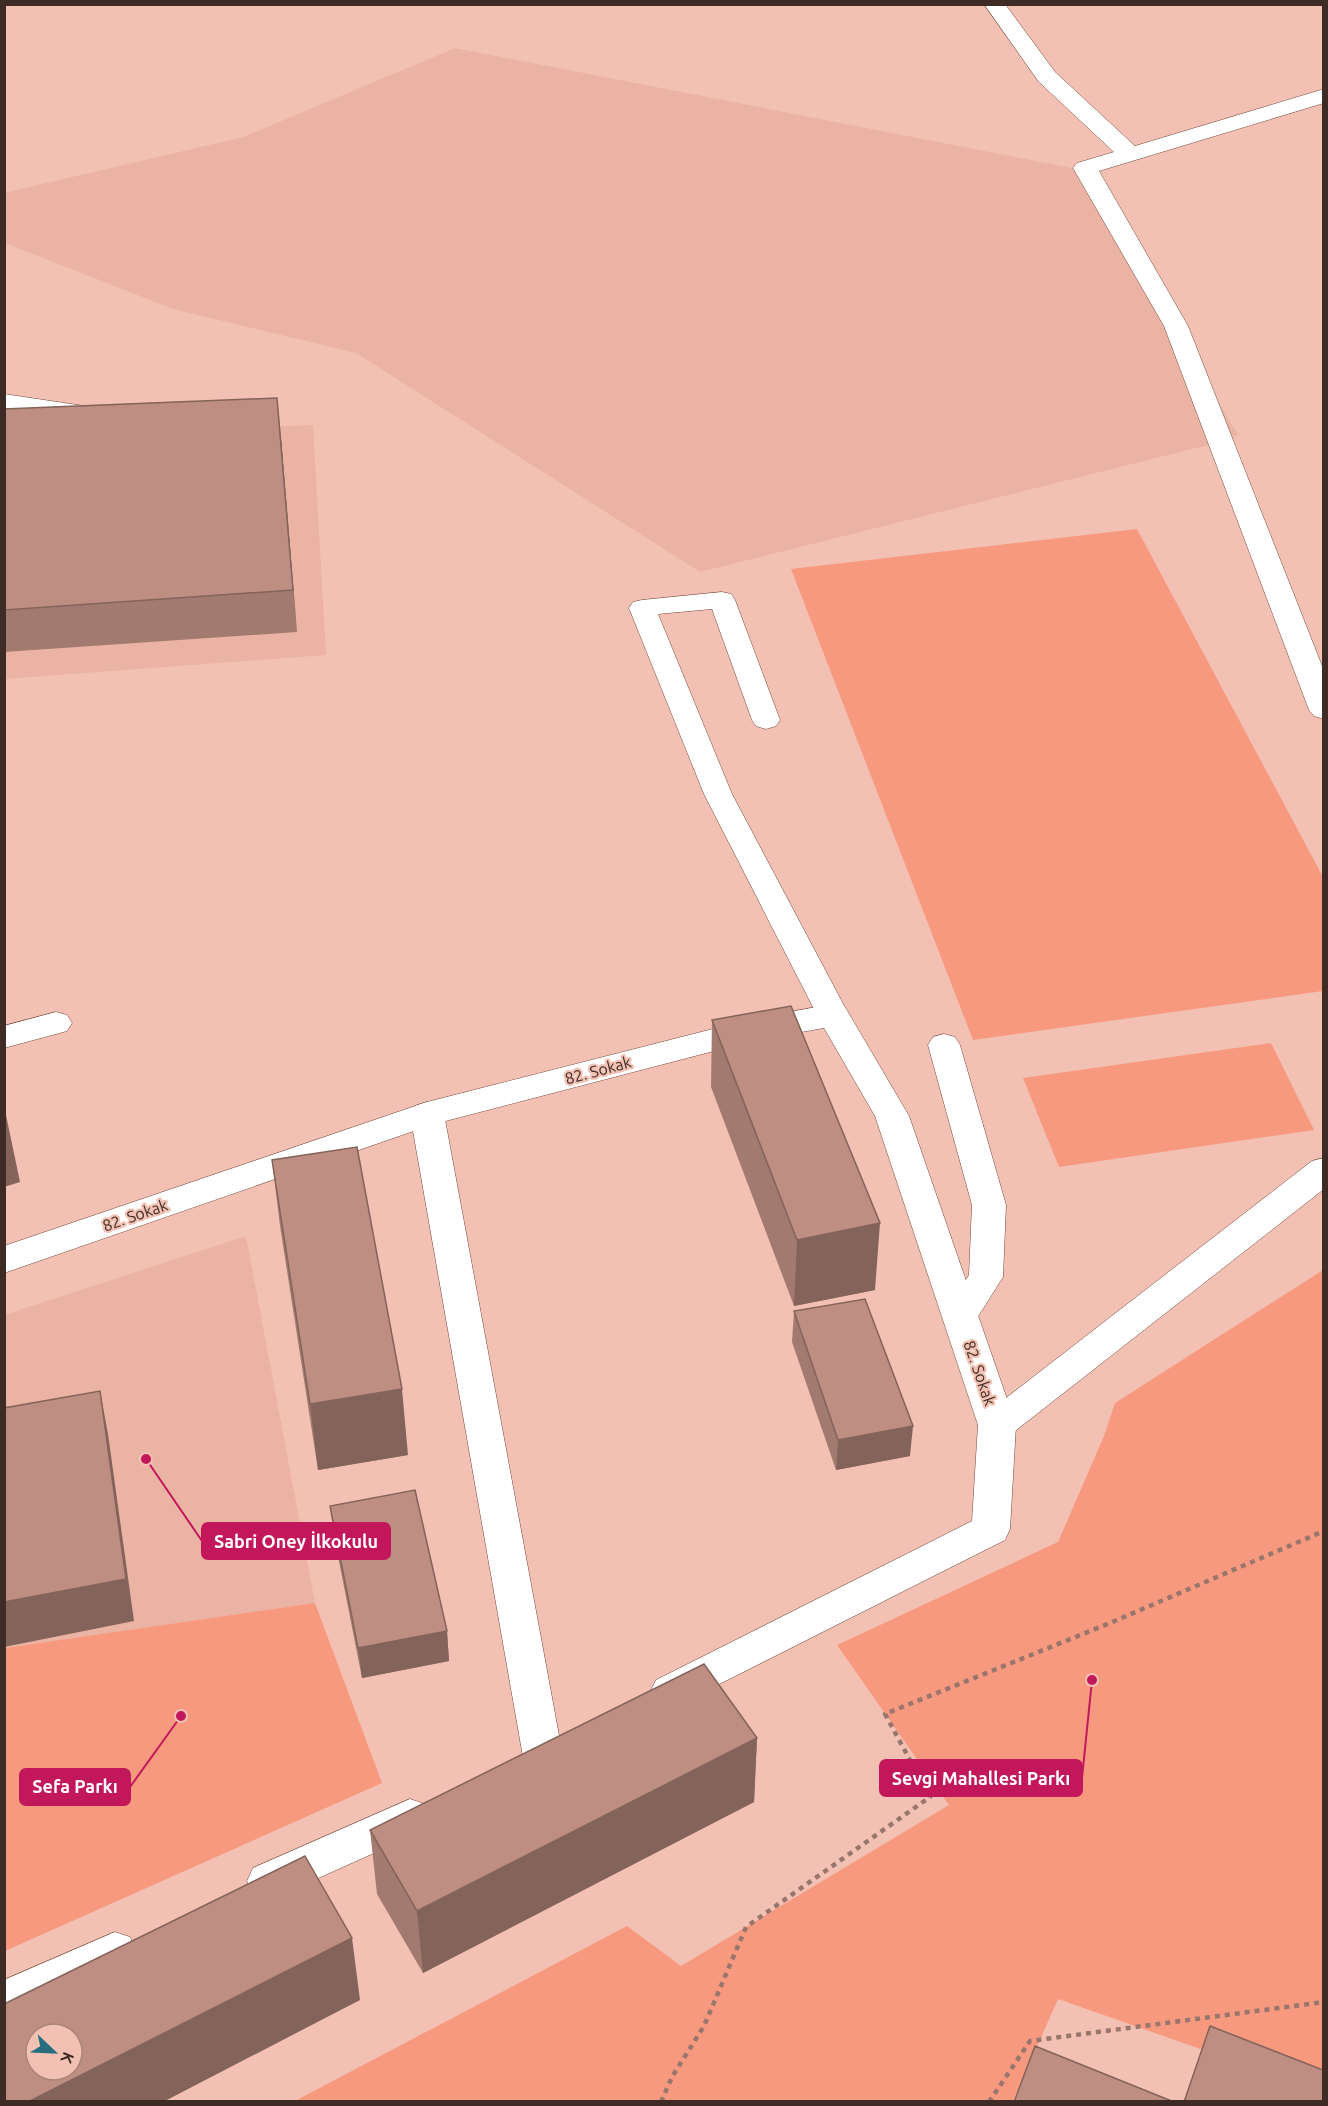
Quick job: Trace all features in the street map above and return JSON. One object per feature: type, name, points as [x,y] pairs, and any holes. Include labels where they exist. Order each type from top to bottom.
[{"type":"street","points":[[994,4],[1047,77],[1130,154]]},
{"type":"street","points":[[1323,96],[1085,168],[1176,326],[1323,710]]},
{"type":"street","name":"82. Sokak","points":[[4,1260],[428,1114],[756,1029],[832,1015],[892,1116],[997,1425],[991,1529],[639,1708]]},
{"type":"street","points":[[428,1114],[527,1764],[575,1740]]},
{"type":"street","points":[[997,1425],[1323,1170]]},
{"type":"street","points":[[242,1894],[435,1806]]},
{"type":"street","points":[[4,2001],[144,1938]]},
{"type":"lane","points":[[4,401],[107,416]]},
{"type":"lane","points":[[766,720],[722,600],[642,608],[718,794],[832,1015]]},
{"type":"lane","points":[[4,1037],[56,1023]]},
{"type":"lane","points":[[944,1045],[989,1205],[986,1278],[960,1317]]},
{"type":"path","points":[[661,2102],[672,2077],[704,2026],[746,1927],[930,1797],[885,1714],[1110,1623],[1323,1531]]},
{"type":"path","points":[[989,2102],[1030,2041],[1323,2002]]},
{"type":"shaded area","points":[[455,48],[1077,169],[1238,435],[1212,444],[700,572],[356,353],[173,309],[5,243],[4,193],[243,137]]},
{"type":"shaded area","points":[[313,425],[326,655],[5,679],[4,437]]},
{"type":"shaded area","points":[[1137,529],[1323,877],[1323,991],[973,1040],[791,569]]},
{"type":"shaded area","points":[[1271,1043],[1314,1130],[1059,1167],[1023,1078]]},
{"type":"shaded area","points":[[246,1236],[315,1603],[5,1648],[4,1315]]},
{"type":"shaded area","points":[[1323,1270],[1323,2092],[1058,1999],[1013,2101],[293,2102],[627,1926],[681,1966],[949,1805],[837,1645],[1058,1542],[1104,1436],[1115,1403]]},
{"type":"shaded area","points":[[315,1603],[382,1783],[5,1951],[5,1648]]},
{"type":"building","points":[[277,398],[293,590],[4,610],[4,409]]},
{"type":"building","points":[[791,1006],[880,1223],[797,1240],[712,1020]]},
{"type":"building","points":[[357,1147],[402,1389],[310,1404],[272,1160]]},
{"type":"building","points":[[865,1299],[913,1426],[838,1440],[794,1311]]},
{"type":"building","points":[[100,1391],[126,1579],[4,1602],[4,1408]]},
{"type":"building","points":[[415,1490],[447,1631],[358,1648],[330,1506]]},
{"type":"building","points":[[704,1664],[757,1738],[417,1911],[370,1830]]},
{"type":"building","points":[[305,1856],[352,1938],[84,2074],[84,2022],[24,2022],[24,2082],[68,2082],[28,2102],[4,2102],[4,2004]]},
{"type":"building","points":[[1210,2026],[1323,2070],[1323,2102],[1184,2102]]},
{"type":"building","points":[[1035,2046],[1174,2102],[1014,2102]]},
{"type":"place","name":"Sabri Oney İlkokulu","points":[[146,1459]]},
{"type":"place","name":"Sevgi Mahallesi Parkı","points":[[1092,1680]]},
{"type":"place","name":"Sefa Parkı","points":[[181,1716]]}]
